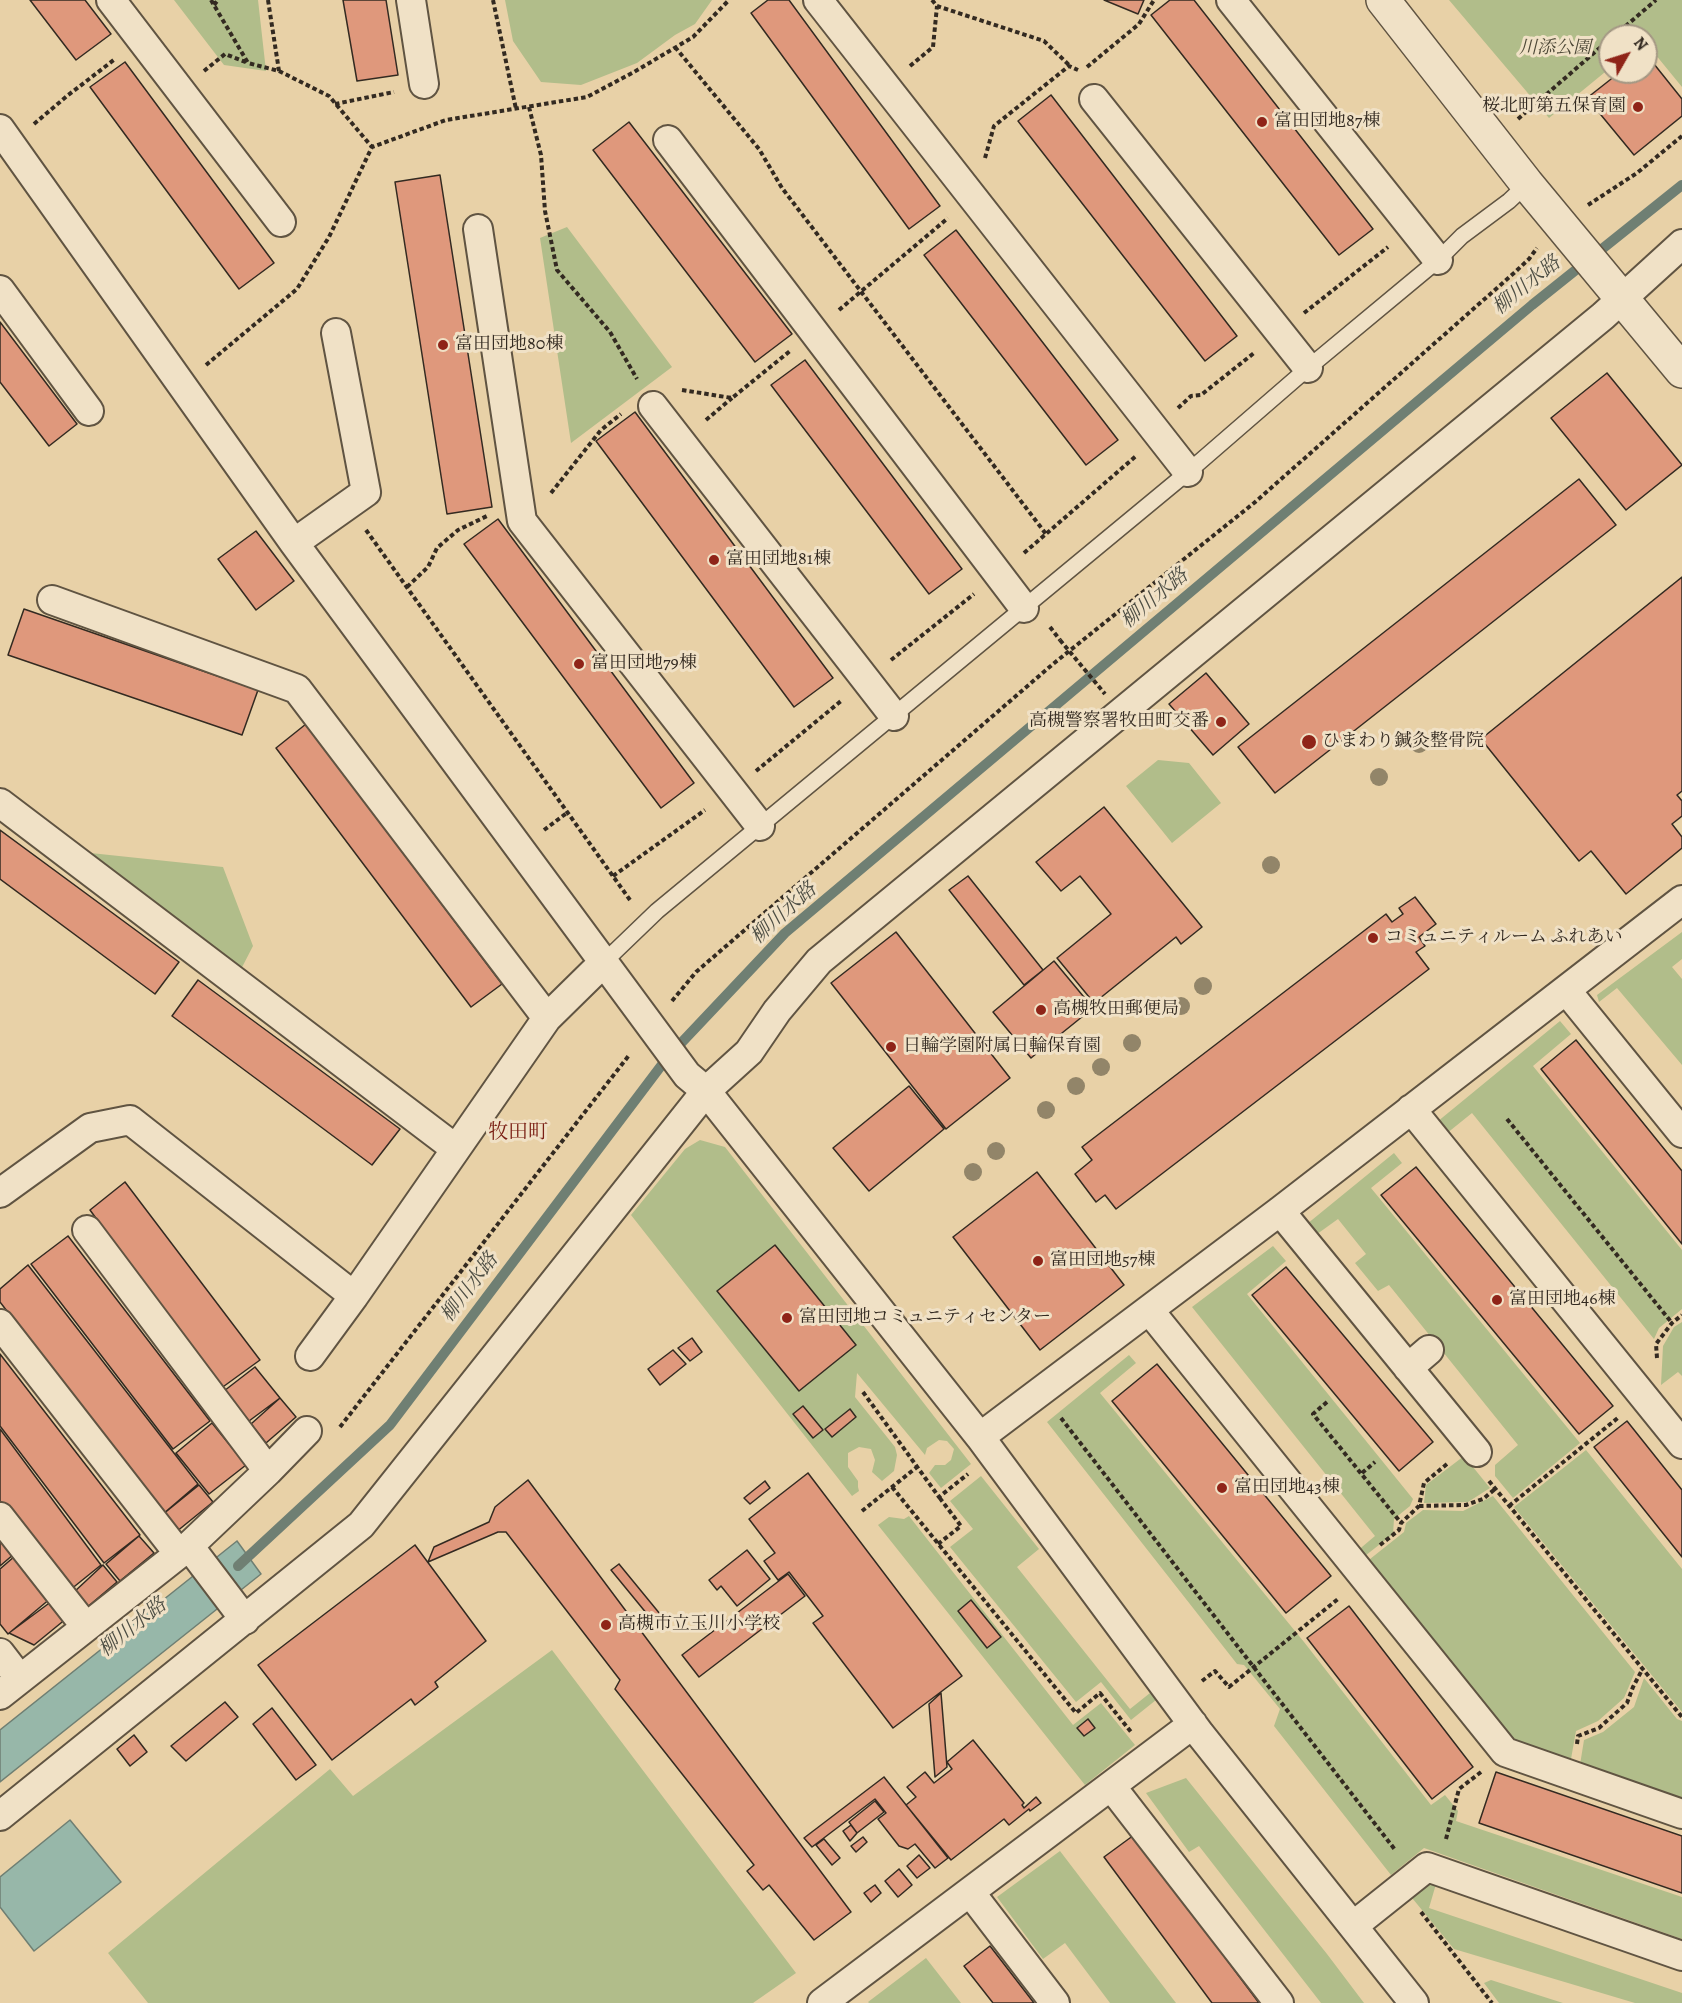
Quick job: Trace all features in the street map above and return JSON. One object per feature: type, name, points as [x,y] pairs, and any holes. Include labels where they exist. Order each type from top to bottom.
[{"type":"street","points":[[111,0],[281,222]]},
{"type":"street","points":[[411,0],[423,78]]},
{"type":"street","points":[[818,0],[1188,472]]},
{"type":"street","points":[[1231,0],[1438,261]]},
{"type":"street","points":[[1383,0],[1493,142],[1682,371]]},
{"type":"street","points":[[1094,99],[1308,368]]},
{"type":"street","points":[[6,136],[294,543],[604,962],[644,1038],[697,1083],[986,1446],[1184,1713],[1414,2003]]},
{"type":"street","points":[[668,140],[1024,608]]},
{"type":"street","points":[[478,229],[522,521],[760,826]]},
{"type":"street","points":[[0,1816],[362,1525],[697,1083],[749,1052],[777,1011],[819,961],[1618,293],[1682,244]]},
{"type":"street","points":[[0,290],[89,411]]},
{"type":"street","points":[[294,543],[366,492],[336,333]]},
{"type":"street","points":[[653,406],[894,716]]},
{"type":"street","points":[[52,600],[297,689],[547,1018]]},
{"type":"street","points":[[0,803],[456,1149]]},
{"type":"street","points":[[986,1446],[1041,1391],[1280,1211],[1682,900]]},
{"type":"street","points":[[310,1356],[547,1018],[604,962]]},
{"type":"street","points":[[1566,990],[1682,1133]]},
{"type":"street","points":[[1411,1109],[1682,1444]]},
{"type":"street","points":[[2,1186],[90,1128],[130,1120],[354,1296]]},
{"type":"street","points":[[1280,1211],[1474,1449]]},
{"type":"street","points":[[87,1230],[268,1471]]},
{"type":"street","points":[[1149,1310],[1506,1752],[1682,1814]]},
{"type":"street","points":[[0,1324],[184,1550],[245,1620]]},
{"type":"street","points":[[1408,1368],[1429,1350]]},
{"type":"street","points":[[0,1653],[10,1687],[184,1550],[308,1431]]},
{"type":"street","points":[[0,1517],[86,1627]]},
{"type":"street","points":[[835,1999],[970,1892],[1150,1756],[1184,1713]]},
{"type":"street","points":[[1112,1786],[1279,2003]]},
{"type":"street","points":[[1353,1926],[1418,1878],[1682,1956]]},
{"type":"street","points":[[970,1892],[1055,2003]]},
{"type":"lane","points":[[604,962],[646,922],[1188,472],[1308,368],[1438,261],[1462,236],[1509,201],[1527,184]]},
{"type":"path","points":[[218,0],[212,2],[248,63]]},
{"type":"path","points":[[268,0],[279,71]]},
{"type":"path","points":[[493,0],[516,109]]},
{"type":"path","points":[[182,385],[297,289],[329,237],[372,147],[446,120],[587,97],[693,36],[729,0]]},
{"type":"path","points":[[932,0],[937,6],[1044,41],[1069,66]]},
{"type":"path","points":[[1628,24],[1656,0]]},
{"type":"path","points":[[885,85],[933,47],[937,6]]},
{"type":"path","points":[[6,136],[67,96],[141,39]]},
{"type":"path","points":[[675,47],[759,149],[782,188],[1046,534]]},
{"type":"path","points":[[1493,142],[1598,50]]},
{"type":"path","points":[[180,90],[225,54],[279,71],[329,96],[372,147]]},
{"type":"path","points":[[336,104],[404,90],[423,78]]},
{"type":"path","points":[[529,107],[541,155],[545,211],[557,270],[610,332],[653,406]]},
{"type":"path","points":[[670,1003],[696,972],[1044,671],[1254,503],[1514,273],[1529,259],[1542,241],[1564,228],[1682,136]]},
{"type":"path","points":[[348,505],[646,922]]},
{"type":"path","points":[[1060,640],[1105,694]]},
{"type":"path","points":[[308,1431],[334,1434],[644,1038]]},
{"type":"path","points":[[1507,1119],[1672,1323]]},
{"type":"path","points":[[1509,1506],[1657,1386],[1656,1344],[1672,1323],[1682,1315]]},
{"type":"path","points":[[1041,1391],[1418,1878],[1492,2003]]},
{"type":"path","points":[[863,1392],[961,1526],[938,1544]]},
{"type":"path","points":[[1327,1402],[1313,1414],[1401,1523]]},
{"type":"path","points":[[939,1497],[986,1446]]},
{"type":"path","points":[[1184,1713],[1215,1671],[1229,1687],[1360,1572],[1399,1530],[1401,1523],[1419,1506],[1424,1483],[1474,1449],[1487,1478],[1682,1717]]},
{"type":"path","points":[[1362,1473],[1375,1462]]},
{"type":"path","points":[[862,1511],[917,1467]]},
{"type":"path","points":[[892,1487],[1076,1713],[1100,1693],[1150,1756]]},
{"type":"path","points":[[1419,1506],[1466,1504],[1483,1499],[1496,1489]]},
{"type":"path","points":[[1572,1776],[1578,1736],[1599,1728],[1628,1703],[1642,1670]]},
{"type":"path","points":[[1418,1878],[1459,1789],[1506,1752]]},
{"type":"green space","points":[[174,0],[258,0],[266,71],[224,65]]},
{"type":"green space","points":[[505,0],[712,0],[695,24],[675,35],[637,63],[581,85],[541,82],[513,41]]},
{"type":"green space","name":"川添公園","points":[[1449,0],[1682,0],[1682,87],[1658,58],[1658,24],[1598,24],[1598,78],[1549,118]]},
{"type":"green space","points":[[567,227],[672,367],[571,443],[540,238]]},
{"type":"green space","points":[[1158,760],[1189,763],[1221,803],[1172,843],[1126,786]]},
{"type":"green space","points":[[81,852],[223,867],[253,946],[238,975]]},
{"type":"green space","points":[[1682,932],[1682,959],[1672,967],[1682,979],[1682,1065],[1617,988],[1599,1002],[1597,995]]},
{"type":"green space","points":[[1560,1021],[1571,1034],[1533,1066],[1682,1250],[1682,1309],[1659,1328],[1654,1339],[1472,1113],[1446,1134],[1437,1122]]},
{"type":"green space","points":[[700,1140],[725,1147],[971,1464],[941,1488],[929,1473],[935,1465],[945,1465],[951,1460],[954,1449],[947,1441],[939,1440],[927,1448],[925,1455],[857,1373],[855,1397],[895,1447],[897,1455],[894,1471],[882,1481],[872,1472],[875,1460],[871,1449],[859,1447],[848,1453],[848,1467],[858,1481],[859,1491],[852,1496],[631,1215],[685,1149]]},
{"type":"green space","points":[[1394,1153],[1402,1163],[1371,1188],[1580,1443],[1513,1498],[1495,1476],[1495,1465],[1518,1445],[1389,1285],[1378,1291],[1355,1263],[1366,1254],[1338,1219],[1313,1237],[1307,1224]]},
{"type":"green space","points":[[1273,1246],[1286,1261],[1247,1294],[1413,1499],[1410,1506],[1394,1519],[1393,1534],[1361,1559],[1356,1552],[1375,1536],[1192,1307]]},
{"type":"green space","points":[[1682,1322],[1682,1376],[1678,1372],[1661,1385],[1663,1346],[1674,1327]]},
{"type":"green space","points":[[1129,1355],[1136,1363],[1100,1393],[1304,1642],[1431,1805],[1445,1795],[1458,1811],[1456,1821],[1682,1897],[1682,1939],[1424,1848],[1391,1875],[1274,1726],[1280,1709],[1244,1665],[1237,1664],[1047,1422]]},
{"type":"green space","points":[[1586,1450],[1682,1569],[1682,1712],[1514,1507]]},
{"type":"green space","points":[[1464,1456],[1490,1488],[1468,1502],[1424,1503],[1426,1485]]},
{"type":"green space","points":[[981,1476],[1039,1549],[1017,1567],[1130,1709],[1150,1693],[1156,1700],[1131,1720],[1101,1682],[1076,1702],[950,1547],[973,1529],[950,1501]]},
{"type":"green space","points":[[1493,1496],[1635,1672],[1624,1698],[1598,1721],[1576,1731],[1571,1759],[1548,1754],[1516,1742],[1504,1733],[1365,1563],[1404,1532],[1406,1523],[1423,1510],[1463,1511]]},
{"type":"green space","points":[[909,1516],[1073,1725],[1101,1703],[1135,1745],[1085,1785],[878,1525],[889,1517],[904,1519]]},
{"type":"green space","points":[[552,1650],[796,1973],[753,2003],[148,2003],[108,1953],[330,1769],[353,1796]]},
{"type":"green space","points":[[1644,1678],[1677,1719],[1682,1721],[1682,1807],[1579,1771],[1584,1740],[1603,1732],[1634,1707]]},
{"type":"green space","points":[[1186,1778],[1364,2003],[1321,2003],[1199,1846],[1189,1852],[1146,1793]]},
{"type":"green space","points":[[1060,1851],[1176,2003],[1110,2003],[1065,1943],[1043,1959],[997,1897]]},
{"type":"green space","points":[[1426,1881],[1436,1884],[1429,1908],[1682,1993],[1682,2003],[1635,2003],[1454,1949],[1408,1893]]},
{"type":"green space","points":[[926,1958],[961,2003],[868,2002]]},
{"type":"green space","points":[[1491,1980],[1563,2003],[1499,2003],[1484,1983]]},
{"type":"water","points":[[237,1541],[261,1574],[0,1782],[0,1730]]},
{"type":"water","points":[[70,1820],[121,1882],[34,1951],[0,1907],[0,1877]]},
{"type":"building","points":[[30,0],[85,0],[111,34],[76,60]]},
{"type":"building","points":[[343,0],[386,0],[398,75],[357,81]]},
{"type":"building","points":[[768,0],[789,0],[940,206],[909,229],[751,13]]},
{"type":"building","points":[[1104,0],[1144,0],[1138,14]]},
{"type":"building","name":"富田団地87棟","points":[[1170,0],[1194,0],[1373,229],[1339,255],[1151,15]]},
{"type":"building","points":[[125,62],[274,263],[239,289],[90,87]]},
{"type":"building","name":"桜北町第五保育園","points":[[1658,69],[1682,99],[1682,116],[1634,155],[1587,98],[1605,84],[1658,84]]},
{"type":"building","points":[[1051,95],[1237,336],[1205,361],[1018,121]]},
{"type":"building","points":[[629,122],[792,334],[755,362],[593,150]]},
{"type":"building","name":"富田団地80棟","points":[[440,175],[492,507],[447,514],[395,182]]},
{"type":"building","points":[[956,230],[1118,440],[1086,465],[924,255]]},
{"type":"building","points":[[0,322],[77,424],[49,446],[0,382]]},
{"type":"building","points":[[805,360],[962,569],[929,594],[771,385]]},
{"type":"building","points":[[1607,373],[1682,465],[1626,510],[1551,418]]},
{"type":"building","name":"富田団地81棟","points":[[635,412],[833,678],[794,707],[596,441]]},
{"type":"building","points":[[1579,479],[1616,525],[1275,793],[1238,747]]},
{"type":"building","name":"富田団地79棟","points":[[498,519],[694,783],[661,808],[464,544]]},
{"type":"building","points":[[256,531],[294,581],[256,610],[218,559]]},
{"type":"building","points":[[1682,577],[1682,791],[1677,795],[1682,801],[1682,816],[1672,824],[1682,837],[1682,848],[1626,894],[1591,851],[1579,861],[1481,739]]},
{"type":"building","points":[[24,609],[258,690],[242,735],[8,655]]},
{"type":"building","points":[[1206,673],[1249,724],[1213,755],[1169,704]]},
{"type":"building","points":[[306,724],[502,984],[471,1007],[276,748]]},
{"type":"building","points":[[1104,807],[1202,927],[1181,944],[1176,937],[1094,1003],[1057,958],[1111,914],[1080,876],[1061,891],[1036,862]]},
{"type":"building","points":[[0,830],[179,962],[155,994],[0,879]]},
{"type":"building","points":[[968,876],[1043,970],[1024,985],[949,890]]},
{"type":"building","points":[[1415,897],[1436,924],[1419,937],[1425,946],[1416,952],[1429,969],[1116,1209],[1105,1195],[1096,1202],[1075,1174],[1092,1160],[1082,1147],[1386,914],[1392,922],[1403,914],[1399,908]]},
{"type":"building","points":[[896,932],[1010,1078],[946,1129],[831,983]]},
{"type":"building","points":[[1054,961],[1093,1008],[1031,1058],[993,1012]]},
{"type":"building","points":[[198,980],[400,1129],[372,1165],[172,1016]]},
{"type":"building","points":[[1576,1040],[1682,1171],[1682,1244],[1541,1069]]},
{"type":"building","points":[[909,1086],[944,1129],[869,1191],[833,1148]]},
{"type":"building","name":"富田団地46棟","points":[[1416,1167],[1613,1406],[1579,1434],[1381,1195]]},
{"type":"building","name":"富田団地57棟","points":[[1037,1172],[1124,1285],[1040,1350],[953,1237]]},
{"type":"building","points":[[125,1182],[260,1360],[220,1389],[90,1210]]},
{"type":"building","points":[[68,1236],[210,1421],[173,1449],[31,1264]]},
{"type":"building","name":"富田団地コミュニティセンター","points":[[775,1245],[856,1345],[799,1391],[717,1291]]},
{"type":"building","points":[[28,1265],[198,1484],[163,1514],[0,1302],[0,1289]]},
{"type":"building","points":[[1286,1267],[1433,1442],[1399,1471],[1252,1295]]},
{"type":"building","points":[[692,1338],[702,1352],[690,1361],[678,1348]]},
{"type":"building","points":[[673,1350],[686,1364],[660,1385],[648,1369]]},
{"type":"building","points":[[0,1354],[140,1535],[104,1563],[0,1426]]},
{"type":"building","name":"富田団地43棟","points":[[1157,1364],[1331,1576],[1286,1613],[1112,1401]]},
{"type":"building","points":[[255,1367],[280,1398],[249,1421],[224,1391]]},
{"type":"building","points":[[280,1398],[296,1417],[266,1443],[251,1424]]},
{"type":"building","points":[[803,1406],[823,1430],[813,1438],[793,1414]]},
{"type":"building","points":[[850,1409],[856,1417],[832,1437],[825,1429]]},
{"type":"building","points":[[1627,1421],[1682,1490],[1682,1557],[1594,1447]]},
{"type":"building","points":[[212,1423],[246,1465],[209,1494],[176,1453]]},
{"type":"building","points":[[0,1429],[101,1565],[70,1590],[0,1503]]},
{"type":"building","points":[[808,1473],[962,1676],[893,1728],[813,1623],[823,1616],[789,1572],[778,1580],[764,1561],[775,1553],[749,1519]]},
{"type":"building","points":[[528,1480],[851,1912],[814,1940],[769,1885],[763,1890],[747,1871],[754,1865],[615,1689],[620,1680],[506,1532],[498,1532],[428,1562],[434,1547],[489,1522],[495,1507]]},
{"type":"building","points":[[765,1481],[770,1488],[750,1504],[744,1498]]},
{"type":"building","points":[[199,1485],[213,1502],[176,1532],[162,1515]]},
{"type":"building","points":[[0,1536],[14,1554],[0,1566]]},
{"type":"building","points":[[139,1536],[154,1553],[120,1581],[106,1564]]},
{"type":"building","points":[[415,1545],[486,1641],[435,1682],[438,1687],[415,1705],[411,1699],[332,1760],[258,1665]]},
{"type":"building","points":[[747,1550],[770,1579],[737,1606],[721,1586],[717,1590],[709,1580]]},
{"type":"building","points":[[15,1556],[51,1598],[8,1634],[0,1624],[0,1569]]},
{"type":"building","points":[[619,1564],[660,1614],[652,1620],[611,1570]]},
{"type":"building","points":[[103,1565],[117,1582],[85,1609],[73,1593]]},
{"type":"building","points":[[788,1574],[805,1596],[699,1677],[682,1655]]},
{"type":"building","points":[[971,1600],[1001,1637],[987,1648],[958,1611]]},
{"type":"building","points":[[52,1601],[67,1618],[34,1645],[9,1633]]},
{"type":"building","points":[[1349,1606],[1473,1767],[1432,1799],[1307,1638]]},
{"type":"building","points":[[941,1693],[947,1767],[935,1777],[929,1704]]},
{"type":"building","points":[[225,1702],[238,1717],[186,1761],[171,1746]]},
{"type":"building","points":[[272,1708],[316,1765],[296,1780],[253,1724]]},
{"type":"building","points":[[1088,1719],[1095,1728],[1084,1736],[1077,1728]]},
{"type":"building","points":[[134,1735],[147,1752],[130,1766],[117,1749]]},
{"type":"building","points":[[973,1740],[1024,1803],[1022,1805],[1024,1808],[1036,1797],[1041,1803],[1030,1811],[1029,1809],[1009,1825],[1004,1819],[951,1860],[906,1805],[916,1797],[907,1787],[925,1772],[934,1783],[952,1769],[947,1762]]},
{"type":"building","points":[[1496,1772],[1682,1836],[1682,1893],[1479,1823]]},
{"type":"building","points":[[884,1777],[948,1858],[935,1868],[915,1844],[908,1849],[899,1846],[878,1819],[886,1813],[875,1799],[812,1847],[804,1838]]},
{"type":"building","points":[[875,1801],[884,1812],[857,1833],[849,1822]]},
{"type":"building","points":[[851,1825],[857,1833],[850,1841],[843,1831]]},
{"type":"building","points":[[1134,1835],[1259,2003],[1212,2003],[1104,1857]]},
{"type":"building","points":[[863,1837],[867,1842],[856,1852],[851,1846]]},
{"type":"building","points":[[824,1839],[840,1858],[832,1865],[816,1845]]},
{"type":"building","points":[[919,1855],[930,1868],[917,1878],[907,1866]]},
{"type":"building","points":[[899,1869],[912,1885],[898,1897],[885,1881]]},
{"type":"building","points":[[875,1885],[881,1893],[871,1902],[864,1893]]},
{"type":"building","points":[[990,1946],[1034,2003],[993,2003],[964,1966]]},
{"type":"waterway","name":"柳川水路","points":[[238,1566],[390,1425],[667,1058],[785,933],[1532,305],[1682,185]]},
{"type":"place","name":"桜北町第五保育園","points":[[1638,107]]},
{"type":"place","name":"富田団地87棟","points":[[1262,122]]},
{"type":"place","name":"富田団地80棟","points":[[443,345]]},
{"type":"place","name":"富田団地81棟","points":[[714,560]]},
{"type":"place","name":"富田団地79棟","points":[[579,664]]},
{"type":"place","name":"高槻警察署牧田町交番","points":[[1221,722]]},
{"type":"place","name":"ひまわり鍼灸整骨院","points":[[1309,742]]},
{"type":"place","name":"コミュニティルーム ふれあい","points":[[1373,938]]},
{"type":"place","name":"高槻牧田郵便局","points":[[1041,1010]]},
{"type":"place","name":"日輪学園附属日輪保育園","points":[[891,1047]]},
{"type":"place","name":"富田団地57棟","points":[[1038,1261]]},
{"type":"place","name":"富田団地46棟","points":[[1497,1300]]},
{"type":"place","name":"富田団地コミュニティセンター","points":[[787,1318]]},
{"type":"place","name":"富田団地43棟","points":[[1222,1488]]},
{"type":"place","name":"高槻市立玉川小学校","points":[[606,1625]]},
{"type":"district","name":"牧田町","points":[[518,1133]]}]
